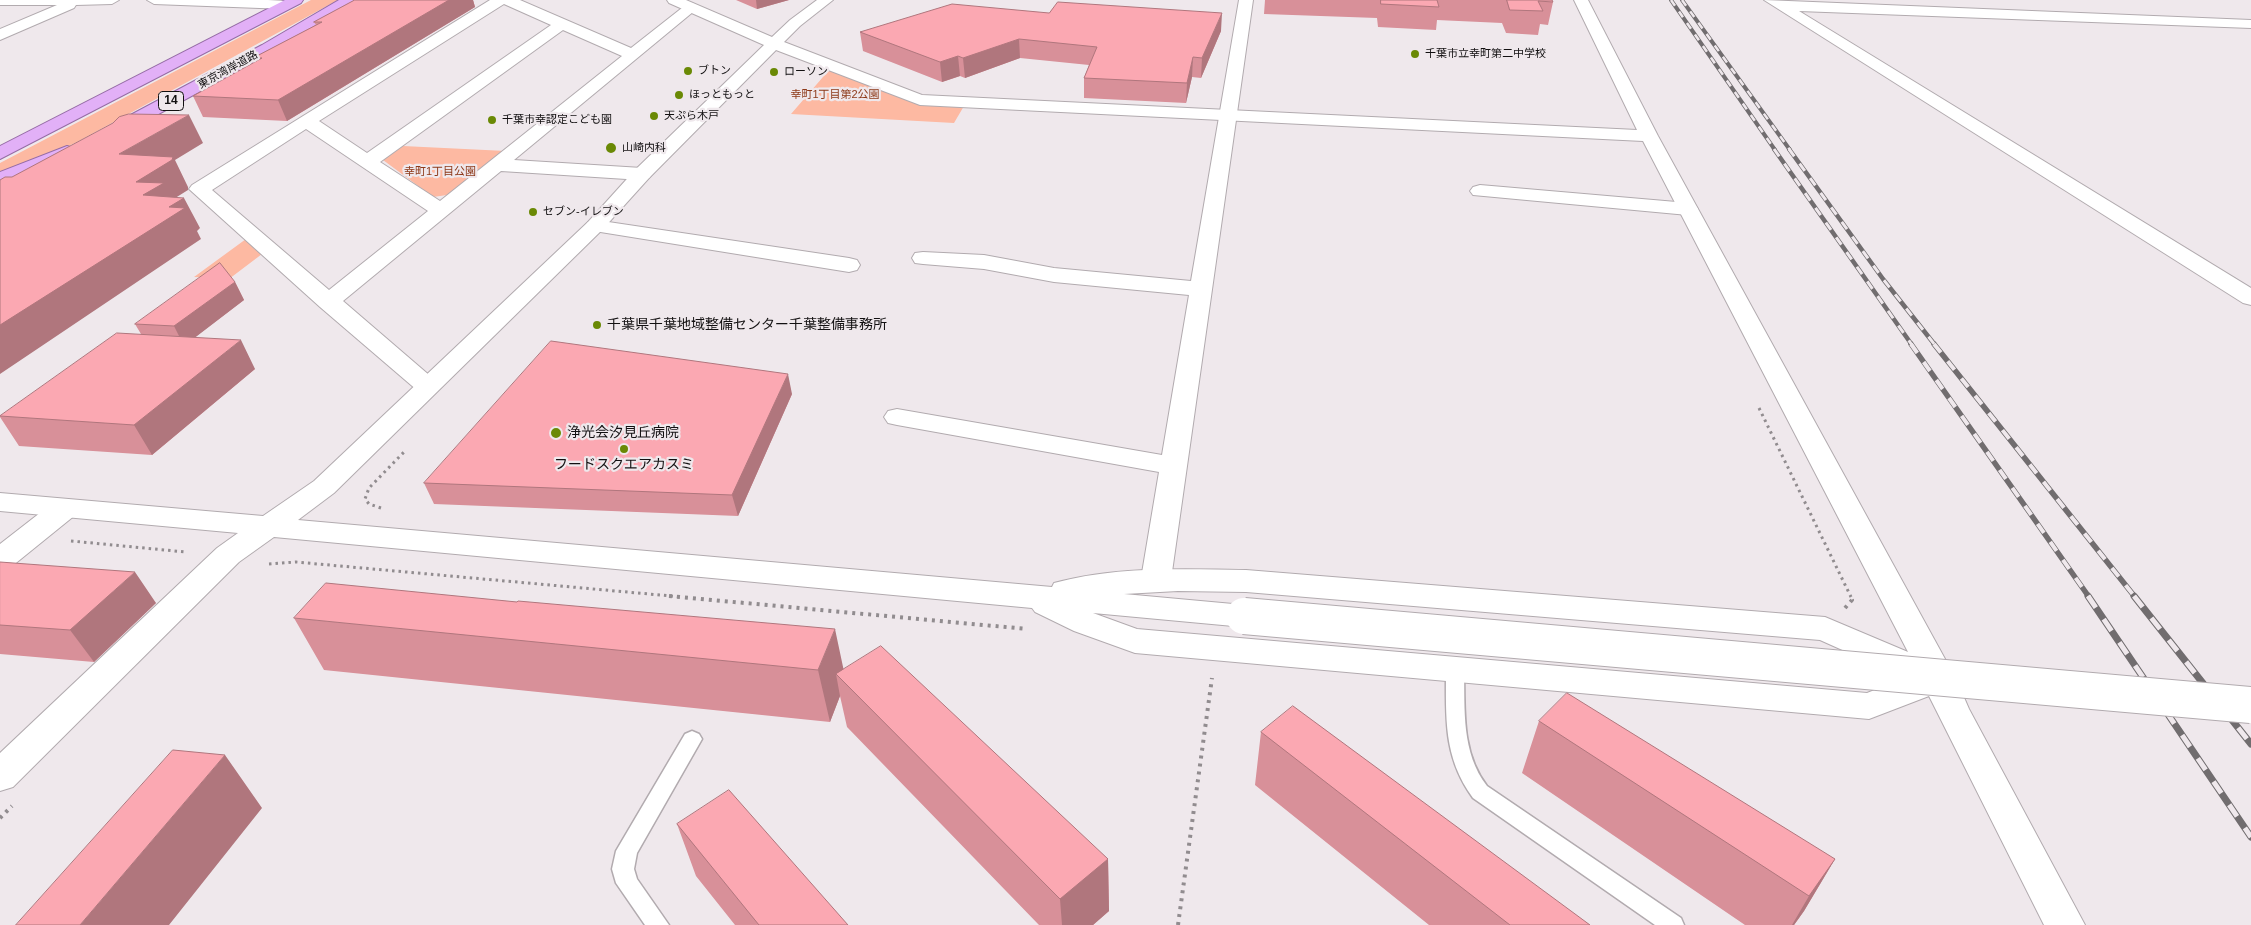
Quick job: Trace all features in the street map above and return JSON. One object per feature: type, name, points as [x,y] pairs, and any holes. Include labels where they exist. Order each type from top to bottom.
[{"type":"highway","name":"14","points":[[344,3],[358,0]]},
{"type":"highway","name":"14","points":[[0,152],[291,3]]},
{"type":"highway","name":"東京湾岸道路","points":[[0,193],[244,62],[344,3]]},
{"type":"highway","points":[[0,179],[92,142]]},
{"type":"street","points":[[0,1],[112,0]]},
{"type":"street","points":[[154,0],[291,3]]},
{"type":"street","points":[[427,386],[198,190],[500,0]]},
{"type":"street","points":[[508,0],[633,55]]},
{"type":"street","points":[[674,0],[775,44],[920,100],[1228,117],[1649,136]]},
{"type":"street","points":[[0,776],[228,555],[324,487],[595,226],[642,174],[795,23],[826,0]]},
{"type":"street","points":[[1156,580],[1246,0]]},
{"type":"street","points":[[1581,0],[1649,136],[1939,679],[1952,710],[2065,925]]},
{"type":"street","points":[[2012,0],[2033,15]]},
{"type":"street","points":[[0,35],[80,1]]},
{"type":"street","points":[[1776,3],[2251,24]]},
{"type":"street","points":[[1776,3],[2251,298]]},
{"type":"street","points":[[328,302],[692,7]]},
{"type":"street","points":[[369,161],[562,24]]},
{"type":"street","points":[[306,121],[441,210]]},
{"type":"street","points":[[497,165],[642,174]]},
{"type":"street","points":[[1480,191],[1688,209]]},
{"type":"street","points":[[595,226],[849,265]]},
{"type":"street","points":[[923,258],[984,262],[1054,275],[1201,289]]},
{"type":"street","points":[[897,417],[1174,466]]},
{"type":"street","points":[[0,502],[1244,616],[2251,705]]},
{"type":"street","points":[[0,560],[64,509]]},
{"type":"street","points":[[1034,597],[1097,584],[1156,580],[1246,581],[1825,629],[1939,679]]},
{"type":"street","points":[[1034,597],[1085,623],[1135,641],[1869,706],[1939,679]]},
{"type":"lane","points":[[1455,669],[1457,748],[1469,780],[1480,792],[1673,925]]},
{"type":"lane","points":[[658,925],[627,883],[623,869],[626,851],[692,739]]},
{"type":"path","points":[[1757,404],[1852,600],[1843,611]]},
{"type":"path","points":[[386,509],[368,504],[365,499],[369,488],[411,445]]},
{"type":"path","points":[[63,540],[188,552]]},
{"type":"path","points":[[264,566],[273,563],[296,562],[1035,630]]},
{"type":"path","points":[[1178,925],[1213,674]]},
{"type":"green space","points":[[311,0],[338,0],[77,142],[0,177],[0,163]]},
{"type":"green space","name":"幸町1丁目第2公園","points":[[829,70],[914,103],[964,106],[954,123],[791,114]]},
{"type":"green space","name":"幸町1丁目公園","points":[[403,146],[506,151],[454,194],[433,197],[383,160]]},
{"type":"green space","points":[[246,239],[262,254],[229,279],[194,277]]},
{"type":"building","points":[[355,0],[449,0],[278,100],[193,96],[262,58],[253,58],[322,22],[314,22]]},
{"type":"building","points":[[1381,0],[1437,0],[1439,7],[1381,4]]},
{"type":"building","points":[[1507,0],[1552,0],[1553,2],[1538,1],[1543,11],[1510,10]]},
{"type":"building","points":[[1058,2],[1222,13],[1202,58],[1193,57],[1187,83],[1084,78],[1097,47],[1019,39],[963,58],[958,56],[940,62],[860,32],[952,4],[1049,13]]},
{"type":"building","points":[[129,114],[189,115],[119,154],[173,157],[172,160],[136,182],[164,183],[143,195],[184,198],[169,207],[185,208],[0,325],[0,180],[5,177],[12,177],[113,123],[119,117]]},
{"type":"building","points":[[220,263],[235,282],[174,326],[135,324]]},
{"type":"building","points":[[117,333],[241,340],[134,425],[0,416]]},
{"type":"building","name":"フードスクエアカスミ","points":[[551,341],[788,374],[732,495],[424,483]]},
{"type":"building","points":[[0,562],[135,572],[70,630],[0,625]]},
{"type":"building","points":[[326,583],[517,602],[835,629],[818,670],[294,618]]},
{"type":"building","points":[[881,646],[1108,859],[1060,899],[836,674]]},
{"type":"building","points":[[1567,693],[1835,859],[1809,896],[1539,721]]},
{"type":"building","points":[[1293,706],[1590,925],[1510,925],[1261,732]]},
{"type":"building","points":[[173,750],[225,755],[80,925],[16,925]]},
{"type":"building","points":[[729,790],[848,925],[759,925],[677,824]]},
{"type":"railway","points":[[1671,0],[1775,150]]},
{"type":"railway","points":[[1682,0],[1790,150]]},
{"type":"railway","points":[[1774,149],[1912,345]]},
{"type":"railway","points":[[1789,149],[1883,279],[1935,345]]},
{"type":"railway","points":[[1911,344],[2089,597]]},
{"type":"railway","points":[[1934,344],[2135,597]]},
{"type":"railway","points":[[2088,596],[2251,837]]},
{"type":"railway","points":[[2134,596],[2251,744]]},
{"type":"place","name":"千葉市立幸町第二中学校","points":[[1415,54]]},
{"type":"place","name":"ブトン","points":[[688,71]]},
{"type":"place","name":"ローソン","points":[[774,72]]},
{"type":"place","name":"ほっともっと","points":[[679,95]]},
{"type":"place","name":"天ぷら木戸","points":[[654,116]]},
{"type":"place","name":"千葉市幸認定こども園","points":[[492,120]]},
{"type":"place","name":"山崎内科","points":[[611,148]]},
{"type":"place","name":"セブン-イレブン","points":[[533,212]]},
{"type":"place","name":"千葉県千葉地域整備センター千葉整備事務所","points":[[597,325]]},
{"type":"place","name":"浄光会汐見丘病院","points":[[556,433]]},
{"type":"place","name":"フードスクエアカスミ","points":[[624,449]]}]
